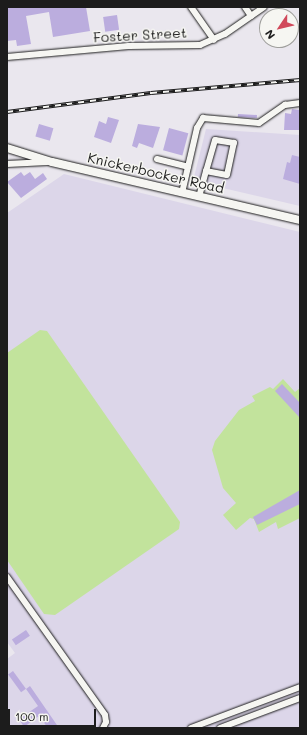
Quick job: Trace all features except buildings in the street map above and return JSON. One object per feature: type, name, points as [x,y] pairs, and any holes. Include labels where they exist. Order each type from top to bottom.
[{"type":"main road","name":"Knickerbocker Road","points":[[7,148],[52,162],[300,220]]},
{"type":"street","points":[[191,7],[214,40]]},
{"type":"street","points":[[245,7],[251,16]]},
{"type":"street","name":"Foster Street","points":[[7,57],[129,46],[200,45],[214,40],[264,7]]},
{"type":"street","points":[[182,192],[197,128],[203,118],[259,123],[285,105],[300,103]]},
{"type":"street","points":[[199,197],[206,171],[215,140],[234,143],[228,175],[206,171]]},
{"type":"street","points":[[157,159],[188,167]]},
{"type":"street","points":[[7,164],[52,162]]},
{"type":"street","points":[[7,577],[105,715],[106,722],[103,728]]},
{"type":"street","points":[[190,728],[300,687]]},
{"type":"street","points":[[220,728],[300,698]]},
{"type":"shaded area","points":[[206,129],[300,135],[300,206],[193,181]]},
{"type":"shaded area","points":[[64,174],[300,232],[300,728],[7,728],[7,659],[15,653],[7,642],[7,213]]},
{"type":"green space","points":[[40,330],[47,331],[180,522],[179,529],[55,615],[44,614],[7,560],[7,353]]},
{"type":"green space","points":[[283,379],[295,392],[300,388],[300,518],[278,529],[276,522],[259,532],[254,519],[250,518],[236,530],[223,515],[236,503],[223,488],[212,450],[215,441],[239,410],[255,401],[252,396],[270,387],[273,389]]},
{"type":"railway","points":[[7,112],[151,93],[300,80]]}]
